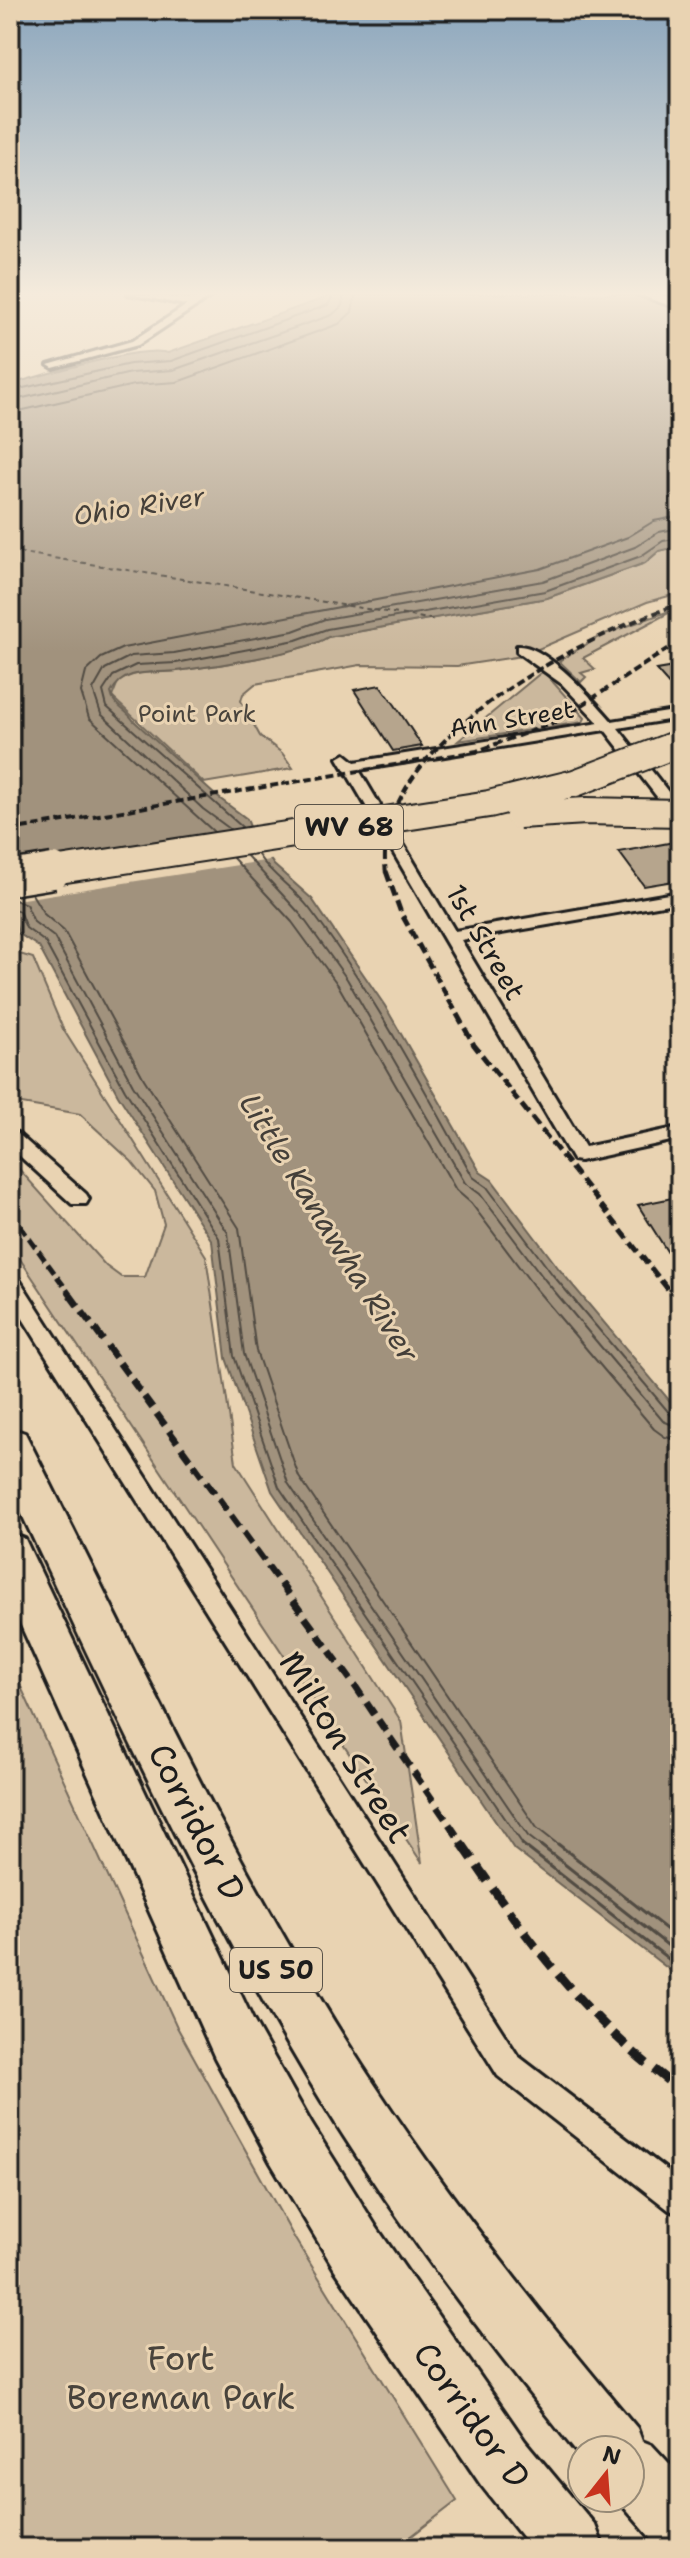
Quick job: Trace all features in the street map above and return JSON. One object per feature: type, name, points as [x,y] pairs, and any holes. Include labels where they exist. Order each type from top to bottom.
[{"type":"highway","name":"WV 68","points":[[10,878],[489,804],[575,783],[680,743]]},
{"type":"highway","name":"WV 68","points":[[10,893],[528,814],[586,811],[680,815]]},
{"type":"highway","name":"Corridor D","points":[[10,1445],[113,1659],[259,1943],[347,2092],[446,2237],[519,2335],[602,2434]]},
{"type":"highway","name":"Corridor D","points":[[10,1552],[234,2039],[291,2143],[356,2249],[494,2451],[572,2548]]},
{"type":"highway","points":[[646,2485],[680,2522]]},
{"type":"street","points":[[522,649],[547,663],[575,689],[680,815]]},
{"type":"street","name":"Ann Street","points":[[348,762],[680,714]]},
{"type":"street","name":"1st Street","points":[[348,762],[580,1155],[680,1133]]},
{"type":"street","points":[[453,936],[680,897]]},
{"type":"street","points":[[10,1137],[79,1199]]},
{"type":"street","name":"Milton Street","points":[[10,1281],[508,2066],[680,2199]]},
{"type":"green space","name":"Point Park","points":[[680,546],[680,593],[647,602],[522,656],[457,666],[360,665],[255,684],[243,694],[241,701],[260,736],[282,753],[293,768],[204,783],[112,697],[118,682],[140,674],[256,658],[299,648],[328,637],[547,598],[645,563],[659,551]]},
{"type":"green space","points":[[678,608],[583,658],[595,669],[581,673],[586,677],[581,682],[559,661],[602,635]]},
{"type":"green space","points":[[543,671],[585,718],[583,722],[458,741]]},
{"type":"green space","points":[[10,951],[33,958],[63,1029],[206,1256],[236,1463],[401,1721],[422,1863],[10,1244],[10,1159],[106,1266],[121,1277],[145,1277],[164,1224],[155,1191],[131,1161],[80,1114],[10,1102]]},
{"type":"green space","name":"Fort Boreman Park","points":[[10,1663],[177,2027],[295,2239],[457,2501],[396,2548],[10,2548]]},
{"type":"water","points":[[10,413],[680,413],[680,546],[659,551],[645,563],[547,598],[328,637],[299,648],[256,658],[177,671],[140,673],[124,679],[111,693],[114,701],[133,720],[215,795],[247,819],[274,865],[312,899],[385,1006],[480,1172],[492,1180],[559,1269],[680,1413],[680,1978],[514,1849],[272,1491],[226,1358],[212,1241],[118,1095],[39,947],[18,933],[10,905]]},
{"type":"pier","points":[[255,831],[276,859],[10,901],[10,867]]},
{"type":"building","points":[[680,666],[680,697],[656,670]]},
{"type":"building","points":[[380,685],[422,746],[393,751],[354,690]]},
{"type":"building","points":[[680,841],[680,880],[644,886],[619,852]]},
{"type":"building","points":[[672,1198],[680,1211],[680,1272],[638,1205]]},
{"type":"ferry route","points":[[10,551],[435,620]]},
{"type":"railway","points":[[429,759],[445,740],[489,703],[538,670],[589,642],[680,604]]},
{"type":"railway","points":[[429,759],[477,751],[558,721],[680,641]]},
{"type":"railway","points":[[10,830],[429,759]]},
{"type":"railway","points":[[386,871],[389,826],[410,782],[429,759]]},
{"type":"railway","points":[[386,871],[401,913],[474,1045],[674,1297]]},
{"type":"railway","points":[[10,1212],[72,1297]]},
{"type":"railway","points":[[70,1295],[353,1683],[464,1846]]},
{"type":"railway","points":[[673,1295],[680,1304]]},
{"type":"railway","points":[[462,1844],[560,1977],[615,2035],[680,2090]]},
{"type":"water label","name":"Ohio River","points":[[139,506]]},
{"type":"water label","name":"Little Kanawha River","points":[[329,1228]]}]
